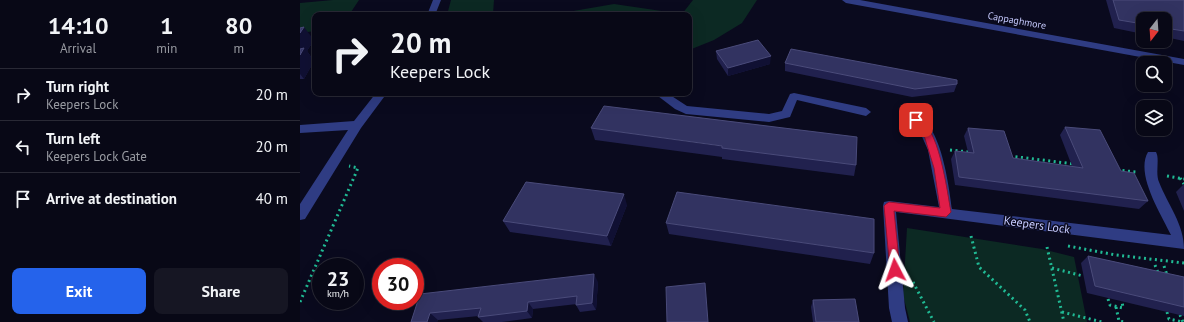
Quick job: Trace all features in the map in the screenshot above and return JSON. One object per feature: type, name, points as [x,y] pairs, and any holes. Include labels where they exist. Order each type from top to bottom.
[{"type":"street","points":[[432,12],[437,0]]},
{"type":"street","name":"Cappaghmore","points":[[846,0],[1184,62]]},
{"type":"street","points":[[300,215],[357,125],[380,96]]},
{"type":"street","points":[[665,96],[680,108],[686,110],[769,118],[786,114],[794,96],[866,112]]},
{"type":"street","points":[[916,120],[926,131],[932,148],[938,168],[946,212]]},
{"type":"street","points":[[300,129],[357,125]]},
{"type":"street","points":[[1152,155],[1152,181],[1182,243]]},
{"type":"street","name":"Keepers Lock","points":[[900,322],[897,308],[889,206],[1182,243]]},
{"type":"path","points":[[932,148],[974,153]]},
{"type":"path","points":[[960,151],[961,155],[972,156]]},
{"type":"path","points":[[1009,156],[1082,165]]},
{"type":"path","points":[[300,302],[358,168],[333,162]]},
{"type":"path","points":[[1074,164],[1076,170]]},
{"type":"path","points":[[1112,169],[1184,179]]},
{"type":"path","points":[[1119,170],[1121,176]]},
{"type":"path","points":[[1180,178],[1184,184]]},
{"type":"path","points":[[971,236],[978,267],[1025,310],[1030,322]]},
{"type":"path","points":[[1047,247],[1064,322]]},
{"type":"path","points":[[1155,265],[1159,276]]},
{"type":"path","points":[[1164,266],[1168,278]]},
{"type":"path","points":[[1052,268],[1083,276]]},
{"type":"path","points":[[1108,298],[1110,305],[1116,307],[1123,308],[1122,301]]},
{"type":"path","points":[[1116,307],[1119,321],[1125,322]]},
{"type":"path","points":[[1062,312],[1102,322]]},
{"type":"path","points":[[1167,312],[1169,319],[1183,322],[1180,315]]},
{"type":"green space","points":[[333,0],[359,0],[351,12],[312,12],[312,31],[300,33],[300,3]]},
{"type":"green space","points":[[451,0],[494,0],[493,12],[448,12]]},
{"type":"green space","points":[[693,0],[757,0],[742,23],[714,40],[692,49],[692,12],[684,12]]},
{"type":"green space","points":[[614,4],[668,12],[567,12]]},
{"type":"green space","points":[[907,228],[1042,249],[1074,257],[1087,322],[910,322],[903,295]]},
{"type":"building","points":[[1113,0],[1184,0],[1184,31],[1172,29],[1172,12],[1136,12],[1136,23],[1119,20]]},
{"type":"building","points":[[758,40],[771,56],[728,68],[716,51]]},
{"type":"building","points":[[304,48],[300,55],[300,49]]},
{"type":"building","points":[[791,49],[957,80],[957,84],[915,89],[785,63]]},
{"type":"building","points":[[604,106],[857,137],[856,165],[722,148],[722,146],[591,128]]},
{"type":"building","points":[[1065,127],[1100,130],[1121,171],[1134,173],[1148,201],[959,177],[955,151],[974,153],[968,128],[1004,131],[1013,158],[1083,168]]},
{"type":"building","points":[[526,182],[624,194],[607,236],[503,221]]},
{"type":"building","points":[[677,192],[874,219],[874,253],[666,223]]},
{"type":"building","points":[[1088,256],[1184,277],[1184,307],[1095,286]]},
{"type":"building","points":[[594,274],[592,303],[576,305],[577,296],[528,302],[527,311],[478,317],[481,308],[430,313],[427,322],[411,322],[415,310],[424,310],[424,294]]},
{"type":"building","points":[[705,283],[708,322],[667,322],[666,287]]},
{"type":"building","points":[[855,299],[859,322],[816,322],[813,300]]},
{"type":"route","points":[[895,270],[889,206],[946,212],[938,168],[932,148],[926,131],[916,120]]}]
